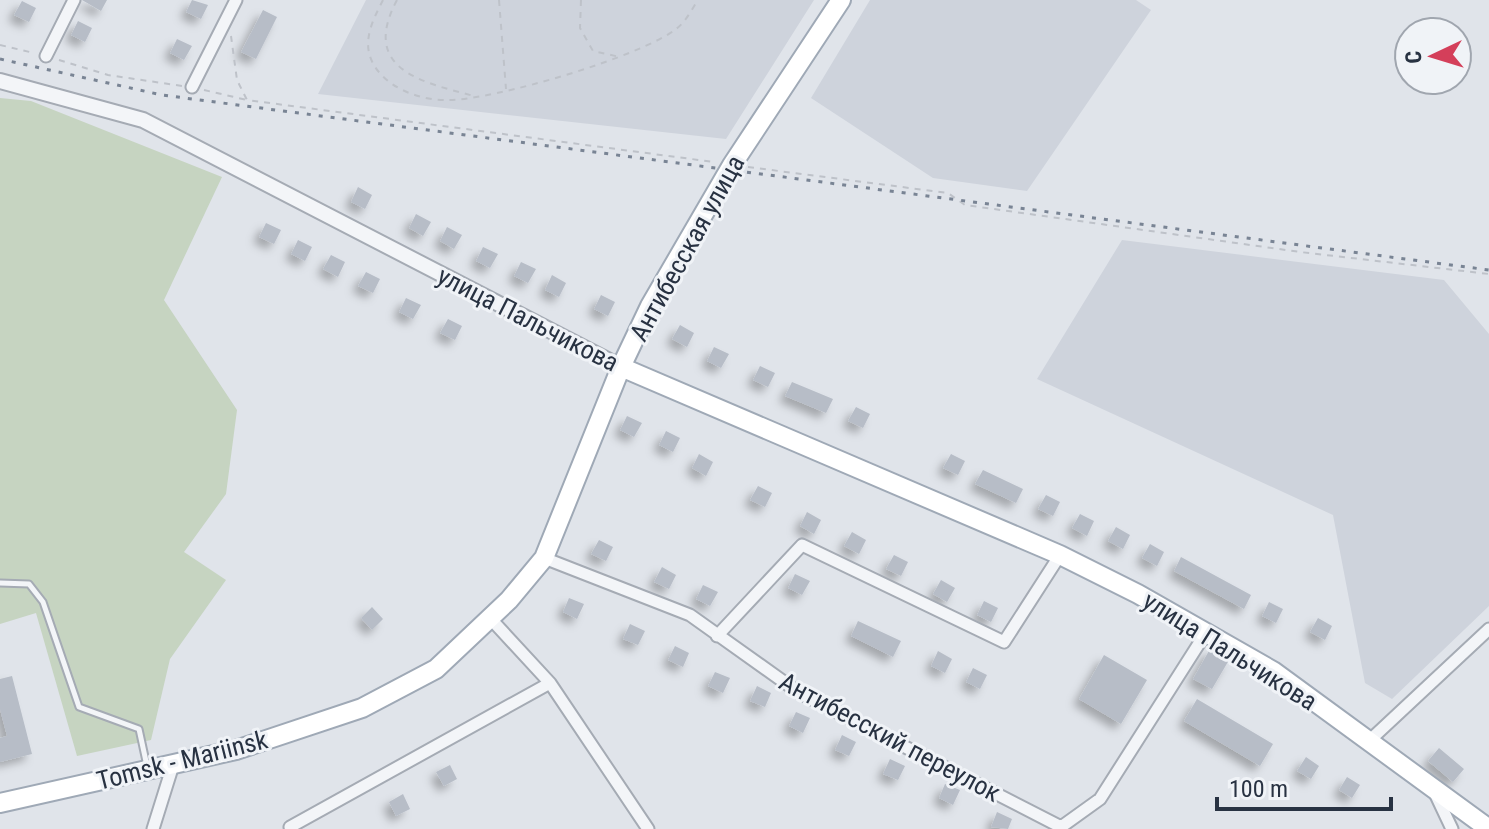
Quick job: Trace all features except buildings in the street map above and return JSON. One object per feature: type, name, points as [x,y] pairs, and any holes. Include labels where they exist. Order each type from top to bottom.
[{"type":"main road","name":"Антибесская улица","points":[[362,708],[436,669],[490,618],[544,558],[621,367],[650,306],[732,165],[841,0]]},
{"type":"main road","name":"улица Пальчикова","points":[[621,367],[1060,555],[1207,631],[1273,671],[1489,829]]},
{"type":"main road","name":"Tomsk - Mariinsk","points":[[0,803],[236,750],[362,708]]},
{"type":"street","points":[[46,56],[74,0]]},
{"type":"street","points":[[192,87],[236,0]]},
{"type":"street","name":"улица Пальчикова","points":[[0,81],[143,120],[621,367]]},
{"type":"street","points":[[717,636],[802,545],[1004,642],[1060,555]]},
{"type":"street","name":"Антибесский переулок","points":[[544,558],[690,615],[798,692],[1061,827],[1100,799],[1207,631]]},
{"type":"street","points":[[490,618],[550,683],[648,829]]},
{"type":"street","points":[[1369,741],[1489,629]]},
{"type":"street","points":[[290,827],[550,683]]},
{"type":"street","points":[[153,829],[173,765]]},
{"type":"street","name":"улица Пальчикова","points":[[1432,787],[1452,829]]},
{"type":"lane","points":[[0,583],[29,584],[43,602],[79,707],[139,729],[148,771]]},
{"type":"path","points":[[383,0],[370,26],[369,54],[387,81],[420,97],[449,101],[506,90],[646,47],[679,28],[698,0]]},
{"type":"path","points":[[397,0],[387,18],[385,42],[393,63],[421,82],[475,96]]},
{"type":"path","points":[[499,0],[506,90]]},
{"type":"path","points":[[581,0],[580,28],[593,51],[621,57]]},
{"type":"path","points":[[228,16],[237,80],[247,100]]},
{"type":"path","points":[[0,45],[108,75],[192,87],[247,100],[948,193],[965,205],[1300,252],[1489,274]]},
{"type":"shaded area","points":[[366,0],[814,0],[726,139],[318,94]]},
{"type":"shaded area","points":[[870,0],[1136,0],[1151,10],[1027,191],[933,178],[811,98]]},
{"type":"shaded area","points":[[1122,240],[1444,280],[1489,334],[1489,606],[1392,699],[1365,683],[1333,515],[1037,379]]},
{"type":"green space","points":[[0,98],[31,101],[222,177],[164,300],[237,410],[226,494],[184,552],[226,580],[170,659],[151,740],[77,756],[36,613],[0,624]]},
{"type":"railway","points":[[0,59],[162,95],[1489,270]]}]
